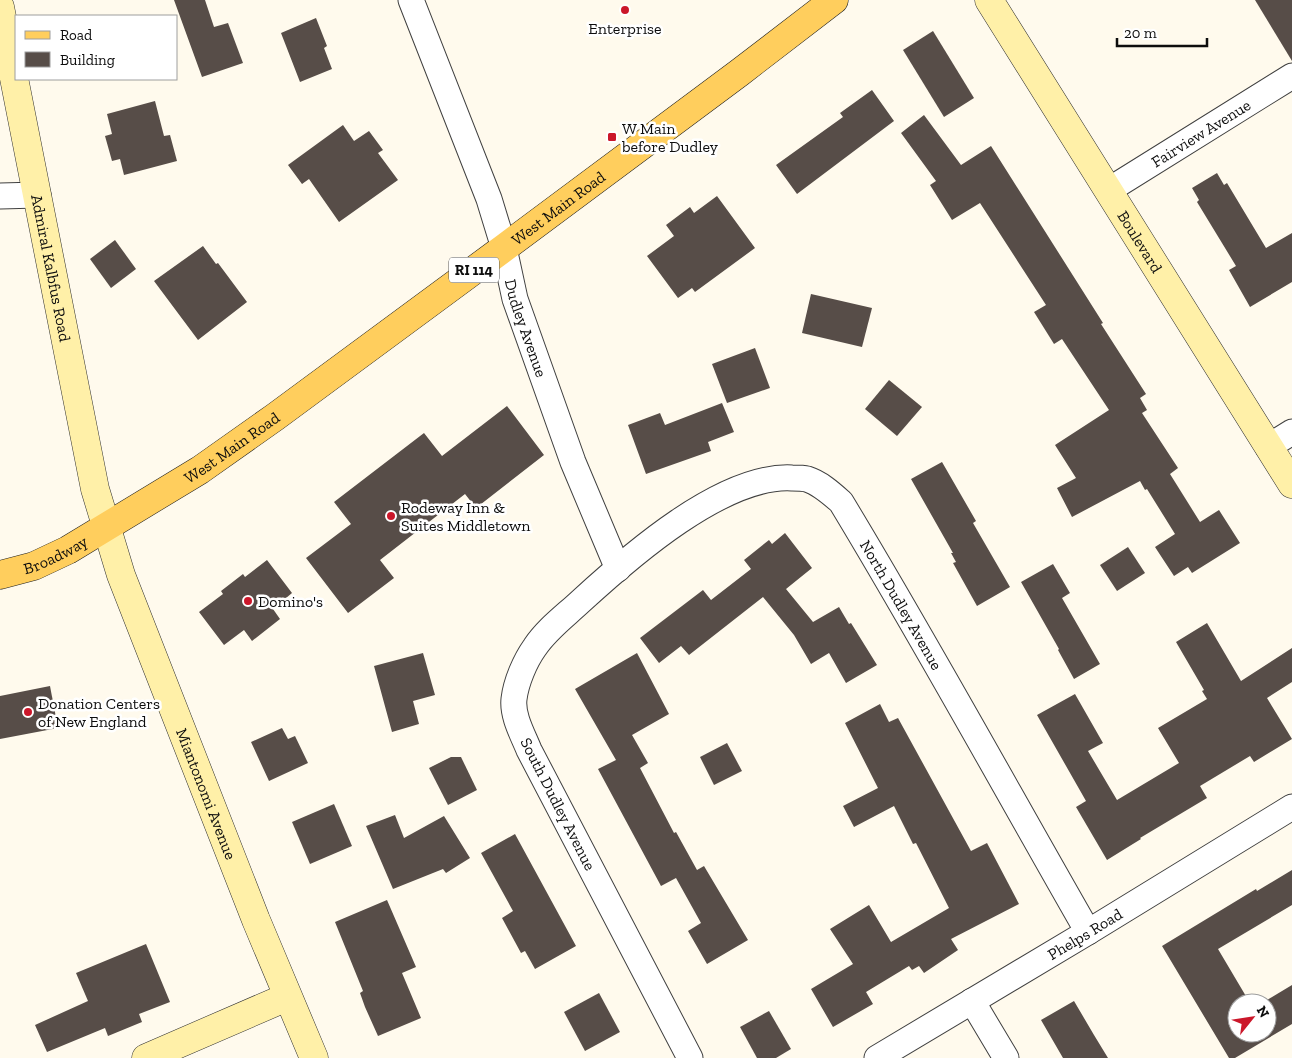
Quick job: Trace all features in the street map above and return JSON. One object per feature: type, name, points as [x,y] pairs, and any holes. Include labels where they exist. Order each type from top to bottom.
[{"type":"main road","name":"West Main Road","points":[[106,528],[200,470],[275,417],[834,0]]},
{"type":"main road","name":"Boulevard","points":[[989,0],[1292,484]]},
{"type":"main road","name":"Admiral Kalbfus Road","points":[[0,8],[95,488],[106,528]]},
{"type":"main road","name":"Broadway","points":[[0,575],[34,566],[68,550],[106,528]]},
{"type":"main road","name":"Miantonomi Avenue","points":[[106,528],[121,575],[287,997],[314,1058]]},
{"type":"main road","points":[[146,1058],[287,997]]},
{"type":"street","name":"Dudley Avenue","points":[[411,0],[489,199],[504,248],[515,299],[573,462],[618,569]]},
{"type":"street","name":"Fairview Avenue","points":[[1109,190],[1292,76]]},
{"type":"street","points":[[0,196],[38,195]]},
{"type":"street","points":[[1268,447],[1292,432]]},
{"type":"street","name":"North Dudley Avenue","points":[[618,569],[644,547],[686,517],[721,495],[744,486],[767,479],[787,478],[807,479],[827,490],[842,502],[904,606],[979,742],[1088,932]]},
{"type":"street","name":"South Dudley Avenue","points":[[618,569],[560,620],[535,647],[520,676],[514,699],[514,709],[529,750],[690,1058]]},
{"type":"street","name":"Phelps Road","points":[[877,1058],[1292,807]]},
{"type":"street","points":[[972,1001],[1006,1058]]},
{"type":"building","points":[[174,0],[205,0],[214,27],[228,23],[243,63],[202,77]]},
{"type":"building","points":[[1255,0],[1292,0],[1292,61]]},
{"type":"building","points":[[316,18],[327,46],[324,48],[332,69],[300,82],[281,33]]},
{"type":"building","points":[[933,31],[974,98],[944,117],[903,50]]},
{"type":"building","points":[[872,90],[894,121],[797,194],[776,165],[843,117],[840,113]]},
{"type":"building","points":[[155,101],[164,136],[170,135],[177,161],[124,175],[120,159],[112,161],[105,136],[112,134],[107,114]]},
{"type":"building","points":[[924,115],[961,165],[991,146],[1146,394],[1140,398],[1147,410],[1142,413],[1178,468],[1170,474],[1200,522],[1219,510],[1240,543],[1192,573],[1188,567],[1174,576],[1155,547],[1175,534],[1140,481],[1072,517],[1057,488],[1076,478],[1055,445],[1109,410],[1062,339],[1054,344],[1034,312],[1046,305],[980,203],[952,220],[930,185],[936,181],[901,133]]},
{"type":"building","points":[[343,125],[354,141],[369,131],[383,150],[378,153],[398,180],[339,222],[309,179],[302,184],[288,165]]},
{"type":"building","points":[[1217,173],[1224,185],[1227,183],[1266,248],[1292,233],[1292,282],[1250,307],[1229,270],[1236,266],[1197,202],[1199,200],[1192,188]]},
{"type":"building","points":[[717,196],[755,248],[695,292],[692,288],[678,298],[647,256],[674,236],[666,225],[690,207],[694,213]]},
{"type":"building","points":[[115,240],[136,269],[111,288],[90,259]]},
{"type":"building","points":[[203,246],[247,302],[198,340],[154,281]]},
{"type":"building","points":[[811,294],[872,308],[862,347],[802,333]]},
{"type":"building","points":[[755,348],[770,388],[727,403],[712,364]]},
{"type":"building","points":[[889,380],[922,407],[897,436],[865,409]]},
{"type":"building","points":[[722,403],[734,432],[708,442],[711,451],[646,474],[628,425],[660,413],[665,425]]},
{"type":"building","name":"Rodeway Inn & Suites Middletown","points":[[507,406],[544,455],[476,508],[465,494],[380,560],[394,578],[348,613],[306,558],[351,524],[334,502],[424,433],[442,456]]},
{"type":"building","points":[[942,462],[976,521],[973,523],[1010,587],[977,606],[953,563],[956,562],[951,553],[953,553],[911,479]]},
{"type":"building","points":[[785,533],[812,568],[786,589],[813,622],[839,607],[877,665],[846,683],[829,653],[811,664],[794,635],[763,597],[689,655],[681,646],[659,663],[640,638],[703,590],[711,600],[751,569],[744,560],[769,540],[772,544]]},
{"type":"building","points":[[1128,547],[1145,573],[1117,591],[1100,565]]},
{"type":"building","name":"Domino's","points":[[267,560],[292,593],[273,609],[280,619],[252,641],[244,630],[224,645],[199,612],[223,594],[221,591],[243,574],[245,577]]},
{"type":"building","points":[[1053,564],[1070,593],[1062,598],[1100,664],[1074,679],[1021,582]]},
{"type":"building","points":[[1207,623],[1241,681],[1292,648],[1292,682],[1267,698],[1292,739],[1254,762],[1250,756],[1200,786],[1207,798],[1107,860],[1076,807],[1086,801],[1037,715],[1075,694],[1103,743],[1088,751],[1117,800],[1179,763],[1158,728],[1207,699],[1202,691],[1204,690],[1176,642]]},
{"type":"building","points":[[423,653],[435,695],[413,701],[419,724],[392,732],[374,666]]},
{"type":"building","points":[[637,653],[669,714],[632,735],[648,763],[640,768],[674,833],[676,832],[697,870],[704,866],[748,940],[707,964],[688,931],[701,923],[676,878],[661,886],[598,769],[616,760],[575,689]]},
{"type":"building","name":"Donation Centers of New England","points":[[50,686],[58,728],[0,739],[0,696]]},
{"type":"building","points":[[880,704],[889,722],[898,718],[971,851],[987,843],[1019,904],[951,939],[958,950],[924,973],[919,966],[912,970],[909,966],[866,992],[873,1004],[833,1027],[811,989],[853,964],[830,929],[869,905],[891,942],[949,908],[916,843],[913,844],[894,806],[854,827],[843,806],[878,788],[845,723]]},
{"type":"building","points":[[282,728],[288,739],[295,736],[308,763],[269,781],[251,742]]},
{"type":"building","points":[[727,743],[742,771],[714,785],[700,757]]},
{"type":"building","points":[[451,757],[461,757],[477,790],[448,805],[429,768]]},
{"type":"building","points":[[334,804],[352,846],[310,864],[292,822]]},
{"type":"building","points":[[395,815],[404,838],[444,816],[470,858],[446,873],[443,869],[393,889],[366,826]]},
{"type":"building","points":[[515,834],[576,946],[535,969],[525,951],[521,953],[502,918],[513,911],[481,853]]},
{"type":"building","points":[[1292,870],[1292,905],[1218,949],[1244,993],[1227,993],[1227,1043],[1260,1043],[1235,1058],[1229,1058],[1162,946],[1256,889],[1257,891]]},
{"type":"building","points":[[387,900],[416,967],[402,973],[421,1018],[378,1036],[365,1007],[360,993],[363,991],[335,922]]},
{"type":"building","points":[[146,944],[170,1002],[139,1014],[142,1022],[108,1036],[105,1028],[47,1052],[35,1025],[88,1001],[76,973]]},
{"type":"building","points":[[1292,985],[1292,1024],[1277,1033],[1277,994]]},
{"type":"building","points":[[599,993],[620,1032],[585,1051],[564,1012]]},
{"type":"building","points":[[1074,1001],[1108,1058],[1063,1058],[1041,1020]]},
{"type":"building","points":[[769,1011],[791,1049],[776,1058],[757,1058],[740,1027]]},
{"type":"place","name":"Enterprise","points":[[625,10]]},
{"type":"place","name":"W Main before Dudley","points":[[612,137]]},
{"type":"place","name":"Rodeway Inn & Suites Middletown","points":[[391,516]]},
{"type":"place","name":"Domino's","points":[[248,601]]},
{"type":"place","name":"Donation Centers of New England","points":[[28,712]]}]
